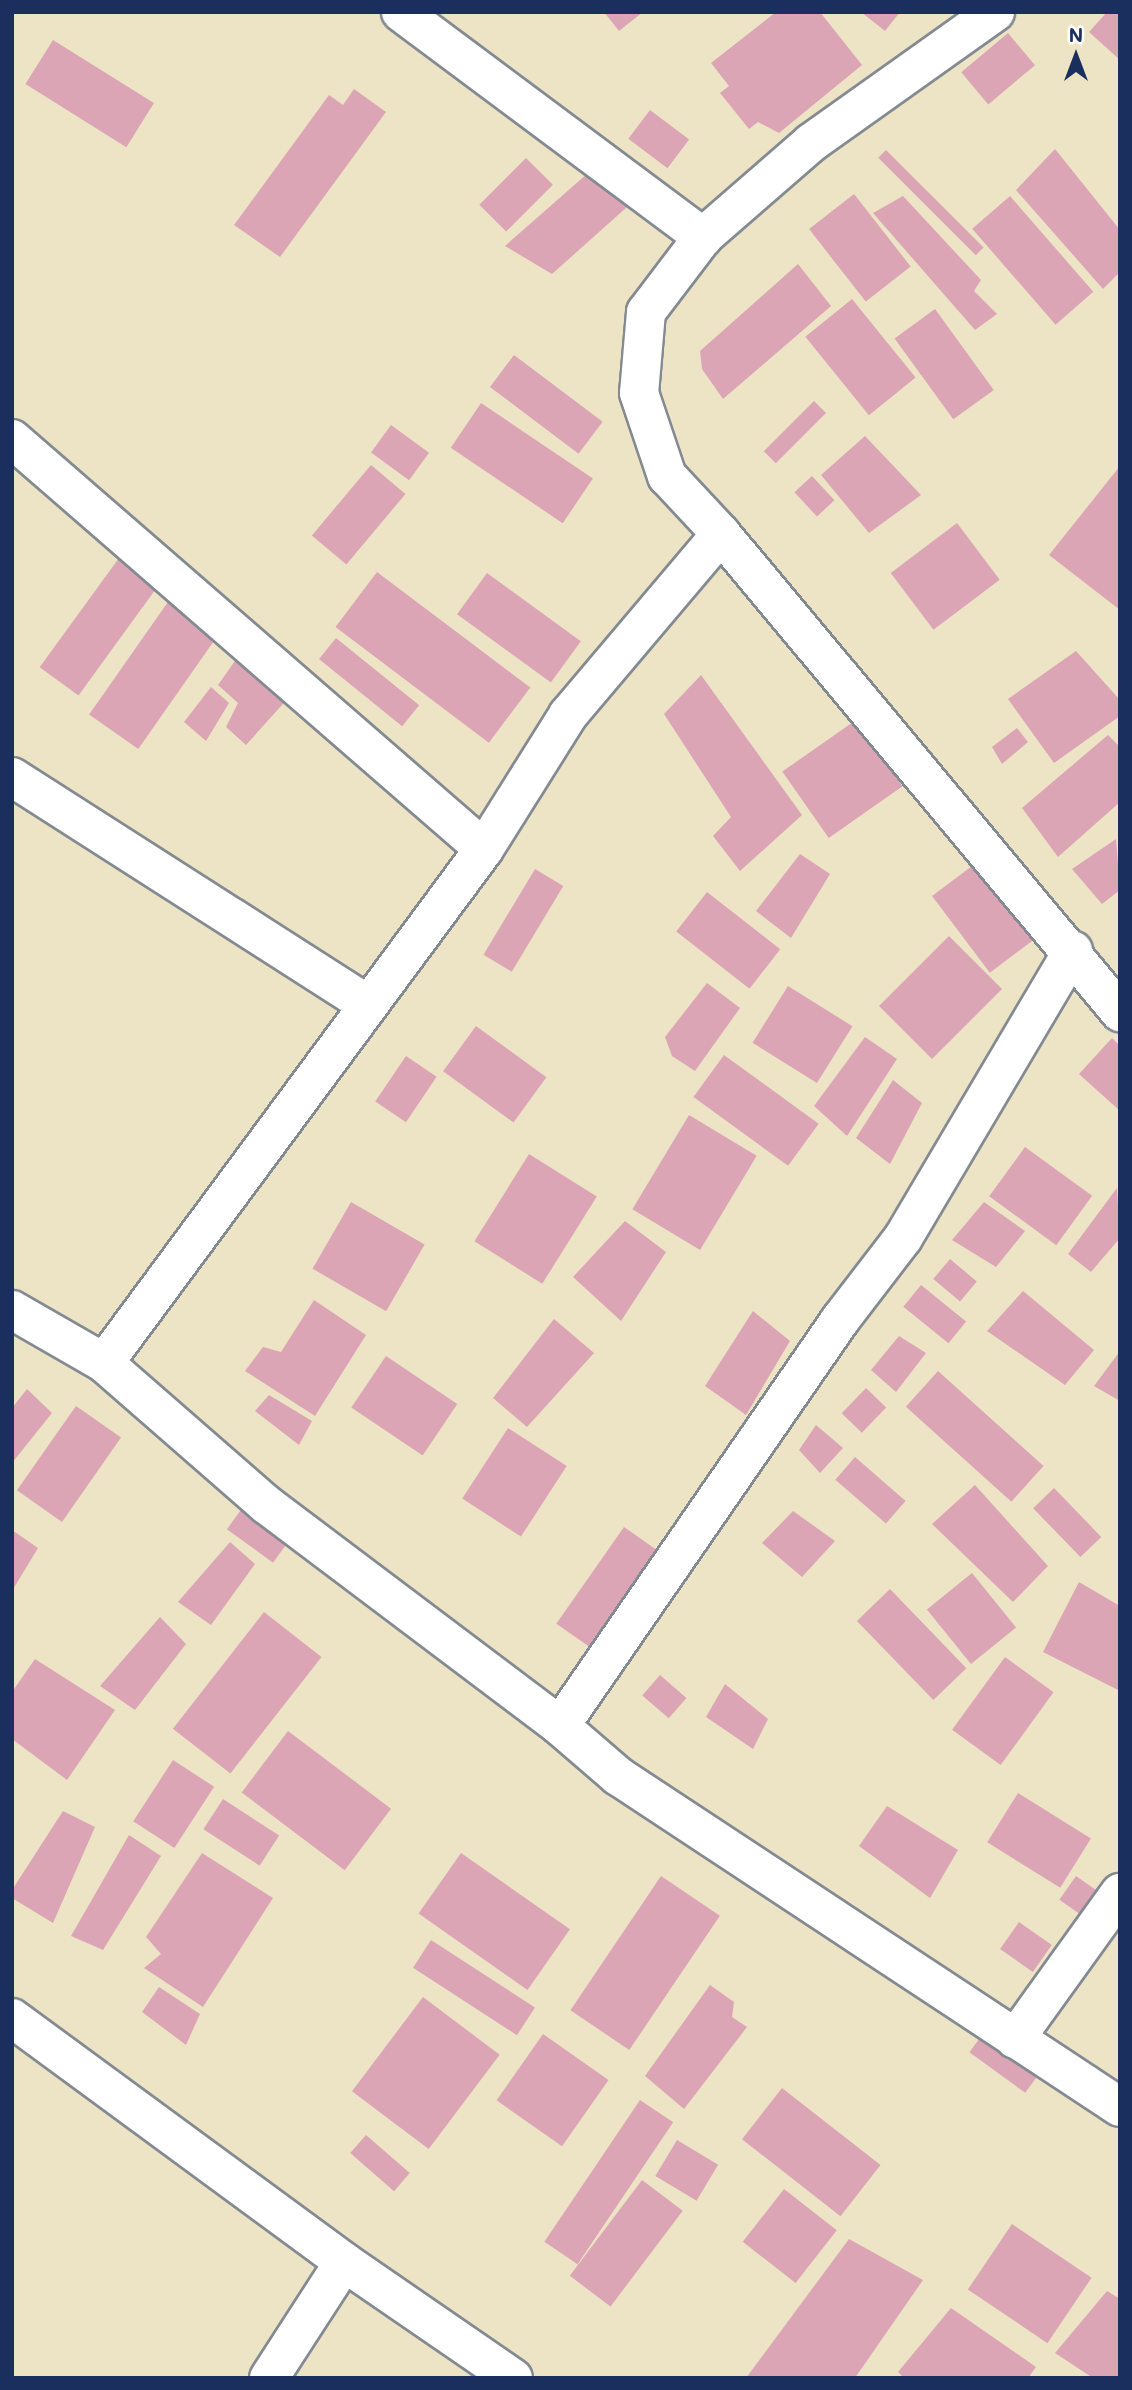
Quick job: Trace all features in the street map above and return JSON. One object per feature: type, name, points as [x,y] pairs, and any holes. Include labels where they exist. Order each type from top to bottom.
[{"type":"street","points":[[401,12],[703,237]]},
{"type":"street","points":[[995,12],[811,143],[703,237],[646,312],[639,393],[667,476],[721,534],[1073,951],[1120,1012]]},
{"type":"street","points":[[12,439],[484,849]]},
{"type":"street","points":[[104,1363],[484,849],[568,715],[721,534]]},
{"type":"street","points":[[12,777],[368,1005]]},
{"type":"street","points":[[560,1726],[840,1320],[903,1238],[1073,951]]},
{"type":"street","points":[[12,1310],[104,1363],[267,1505],[560,1726],[618,1776],[1120,2107]]},
{"type":"street","points":[[1015,2039],[1120,1893]]},
{"type":"street","points":[[12,2018],[344,2262],[513,2378]]},
{"type":"street","points":[[269,2378],[344,2262]]},
{"type":"building","points":[[604,12],[643,12],[619,31]]},
{"type":"building","points":[[776,12],[820,12],[862,65],[779,133],[758,122],[749,129],[720,93],[729,86],[711,63]]},
{"type":"building","points":[[861,12],[900,12],[885,31]]},
{"type":"building","points":[[1107,12],[1120,12],[1120,60],[1089,32]]},
{"type":"building","points":[[1008,33],[1035,65],[988,104],[961,72]]},
{"type":"building","points":[[53,40],[154,103],[126,147],[25,84]]},
{"type":"building","points":[[354,89],[386,112],[280,257],[234,225],[329,95],[343,105]]},
{"type":"building","points":[[650,110],[689,139],[667,168],[628,139]]},
{"type":"building","points":[[1055,149],[1120,230],[1120,272],[1103,289],[1016,190]]},
{"type":"building","points":[[886,150],[984,248],[976,255],[878,158]]},
{"type":"building","points":[[526,158],[553,185],[506,232],[479,205]]},
{"type":"building","points":[[596,166],[636,199],[552,274],[505,246]]},
{"type":"building","points":[[854,194],[911,266],[866,302],[809,229]]},
{"type":"building","points":[[903,196],[981,280],[974,291],[997,314],[975,330],[873,213]]},
{"type":"building","points":[[1010,196],[1093,292],[1056,325],[972,229]]},
{"type":"building","points":[[798,264],[831,306],[723,399],[702,369],[700,351]]},
{"type":"building","points":[[852,299],[916,377],[869,415],[805,337]]},
{"type":"building","points":[[935,309],[994,390],[953,419],[895,338]]},
{"type":"building","points":[[514,355],[603,422],[579,454],[490,387]]},
{"type":"building","points":[[814,401],[826,413],[776,463],[764,451]]},
{"type":"building","points":[[481,403],[593,478],[563,523],[451,448]]},
{"type":"building","points":[[391,425],[429,453],[409,480],[371,453]]},
{"type":"building","points":[[865,436],[921,495],[869,533],[821,475]]},
{"type":"building","points":[[371,465],[405,494],[346,564],[312,535]]},
{"type":"building","points":[[1120,466],[1120,610],[1049,555]]},
{"type":"building","points":[[812,476],[835,500],[817,517],[794,492]]},
{"type":"building","points":[[957,523],[1000,580],[933,630],[891,573]]},
{"type":"building","points":[[119,558],[158,586],[78,695],[40,667]]},
{"type":"building","points":[[377,572],[530,688],[489,743],[335,627]]},
{"type":"building","points":[[487,573],[581,641],[551,682],[457,614]]},
{"type":"building","points":[[170,599],[219,633],[138,749],[89,715]]},
{"type":"building","points":[[336,638],[419,705],[402,726],[319,659]]},
{"type":"building","points":[[1076,651],[1120,700],[1120,716],[1054,763],[1008,699]]},
{"type":"building","points":[[237,658],[291,695],[246,745],[226,727],[238,703],[218,685]]},
{"type":"building","points":[[701,675],[802,815],[740,871],[713,836],[731,817],[664,714]]},
{"type":"building","points":[[211,687],[229,703],[206,741],[184,722]]},
{"type":"building","points":[[856,720],[902,786],[829,838],[782,772]]},
{"type":"building","points":[[1017,728],[1028,742],[1002,764],[992,747]]},
{"type":"building","points":[[1108,735],[1120,747],[1120,802],[1058,857],[1022,808]]},
{"type":"building","points":[[1116,839],[1120,890],[1102,904],[1072,869]]},
{"type":"building","points":[[800,854],[830,874],[791,938],[756,911]]},
{"type":"building","points":[[980,860],[1038,937],[990,973],[932,896]]},
{"type":"building","points":[[535,869],[563,886],[512,972],[483,955]]},
{"type":"building","points":[[707,892],[780,949],[750,989],[676,931]]},
{"type":"building","points":[[949,936],[1002,989],[932,1059],[879,1006]]},
{"type":"building","points":[[707,983],[740,1008],[695,1071],[672,1056],[665,1037]]},
{"type":"building","points":[[788,986],[852,1026],[817,1083],[752,1043]]},
{"type":"building","points":[[476,1026],[546,1077],[513,1122],[443,1071]]},
{"type":"building","points":[[865,1037],[897,1059],[847,1136],[814,1106]]},
{"type":"building","points":[[1112,1038],[1120,1046],[1120,1111],[1079,1074]]},
{"type":"building","points":[[724,1055],[819,1124],[788,1166],[693,1097]]},
{"type":"building","points":[[406,1056],[437,1077],[406,1122],[375,1102]]},
{"type":"building","points":[[893,1080],[922,1103],[890,1164],[856,1138]]},
{"type":"building","points":[[689,1115],[757,1156],[700,1250],[632,1209]]},
{"type":"building","points":[[1025,1147],[1092,1196],[1056,1245],[989,1196]]},
{"type":"building","points":[[529,1154],[597,1196],[542,1284],[474,1241]]},
{"type":"building","points":[[1117,1188],[1120,1238],[1091,1272],[1068,1254]]},
{"type":"building","points":[[351,1202],[425,1244],[386,1311],[313,1269]]},
{"type":"building","points":[[984,1202],[1025,1231],[996,1267],[952,1240]]},
{"type":"building","points":[[625,1221],[666,1252],[621,1321],[573,1277]]},
{"type":"building","points":[[950,1259],[977,1281],[960,1301],[933,1279]]},
{"type":"building","points":[[921,1285],[966,1322],[948,1343],[903,1307]]},
{"type":"building","points":[[1023,1291],[1094,1350],[1065,1385],[987,1331]]},
{"type":"building","points":[[314,1300],[366,1335],[315,1416],[245,1371],[263,1347],[281,1352]]},
{"type":"building","points":[[753,1311],[790,1341],[746,1415],[705,1386]]},
{"type":"building","points":[[554,1319],[594,1353],[527,1427],[493,1398]]},
{"type":"building","points":[[899,1336],[926,1353],[896,1392],[871,1370]]},
{"type":"building","points":[[1120,1351],[1120,1401],[1094,1386]]},
{"type":"building","points":[[386,1356],[457,1404],[423,1455],[351,1407]]},
{"type":"building","points":[[938,1371],[1044,1466],[1011,1502],[906,1407]]},
{"type":"building","points":[[866,1388],[886,1407],[862,1433],[842,1413]]},
{"type":"building","points":[[27,1389],[52,1413],[12,1463],[12,1408]]},
{"type":"building","points":[[269,1395],[312,1421],[299,1445],[255,1411]]},
{"type":"building","points":[[76,1406],[121,1438],[62,1522],[17,1490]]},
{"type":"building","points":[[816,1425],[843,1448],[820,1473],[799,1450]]},
{"type":"building","points":[[508,1428],[567,1466],[521,1537],[462,1498]]},
{"type":"building","points":[[855,1457],[906,1501],[886,1524],[835,1480]]},
{"type":"building","points":[[975,1485],[1048,1566],[1013,1602],[932,1524]]},
{"type":"building","points":[[1054,1488],[1101,1537],[1080,1557],[1033,1508]]},
{"type":"building","points":[[251,1496],[297,1530],[273,1563],[227,1529]]},
{"type":"building","points":[[793,1511],[835,1541],[802,1577],[762,1543]]},
{"type":"building","points":[[624,1527],[663,1554],[595,1651],[556,1624]]},
{"type":"building","points":[[12,1530],[38,1548],[12,1591]]},
{"type":"building","points":[[230,1542],[255,1564],[211,1625],[178,1602]]},
{"type":"building","points":[[972,1573],[1016,1627],[971,1664],[927,1610]]},
{"type":"building","points":[[1079,1582],[1120,1606],[1120,1691],[1043,1652]]},
{"type":"building","points":[[890,1589],[966,1668],[933,1700],[857,1621]]},
{"type":"building","points":[[264,1612],[322,1657],[230,1774],[173,1729]]},
{"type":"building","points":[[160,1617],[186,1644],[135,1710],[100,1686]]},
{"type":"building","points":[[1005,1657],[1054,1692],[1001,1765],[952,1730]]},
{"type":"building","points":[[35,1659],[115,1710],[67,1780],[12,1739],[12,1692]]},
{"type":"building","points":[[660,1675],[686,1698],[669,1718],[642,1695]]},
{"type":"building","points":[[725,1684],[768,1719],[753,1749],[706,1717]]},
{"type":"building","points":[[288,1731],[391,1809],[345,1870],[242,1792]]},
{"type":"building","points":[[173,1760],[214,1787],[174,1848],[133,1821]]},
{"type":"building","points":[[1018,1793],[1091,1839],[1060,1888],[987,1842]]},
{"type":"building","points":[[223,1799],[279,1835],[260,1866],[203,1829]]},
{"type":"building","points":[[887,1806],[958,1850],[930,1898],[859,1846]]},
{"type":"building","points":[[63,1811],[95,1827],[53,1923],[12,1898],[12,1890]]},
{"type":"building","points":[[129,1835],[161,1856],[103,1950],[71,1936]]},
{"type":"building","points":[[202,1853],[273,1898],[203,2007],[144,1968],[161,1954],[146,1937]]},
{"type":"building","points":[[461,1853],[570,1929],[528,1990],[419,1914]]},
{"type":"building","points":[[661,1876],[720,1916],[629,2050],[570,2010]]},
{"type":"building","points":[[1076,1876],[1107,1898],[1090,1922],[1059,1900]]},
{"type":"building","points":[[1019,1922],[1052,1945],[1033,1972],[1000,1949]]},
{"type":"building","points":[[431,1940],[535,2008],[517,2035],[413,1968]]},
{"type":"building","points":[[710,1985],[734,2002],[732,2017],[747,2027],[684,2109],[645,2076]]},
{"type":"building","points":[[159,1987],[200,2014],[186,2045],[142,2012]]},
{"type":"building","points":[[423,1997],[500,2055],[429,2149],[352,2091]]},
{"type":"building","points":[[990,2024],[1046,2065],[1025,2093],[969,2052]]},
{"type":"building","points":[[543,2034],[609,2080],[562,2146],[497,2100]]},
{"type":"building","points":[[782,2088],[881,2165],[840,2216],[742,2139]]},
{"type":"building","points":[[640,2100],[673,2122],[578,2264],[544,2242]]},
{"type":"building","points":[[366,2135],[410,2173],[394,2191],[350,2153]]},
{"type":"building","points":[[677,2140],[718,2165],[697,2201],[655,2176]]},
{"type":"building","points":[[642,2180],[683,2211],[611,2307],[570,2276]]},
{"type":"building","points":[[784,2189],[837,2230],[796,2283],[743,2242]]},
{"type":"building","points":[[1012,2224],[1092,2278],[1047,2343],[968,2289]]},
{"type":"building","points":[[849,2239],[923,2280],[855,2378],[746,2378]]},
{"type":"building","points":[[1107,2291],[1120,2299],[1120,2378],[1093,2378],[1055,2353]]},
{"type":"building","points":[[951,2308],[1036,2367],[1028,2378],[904,2378],[898,2372]]}]
